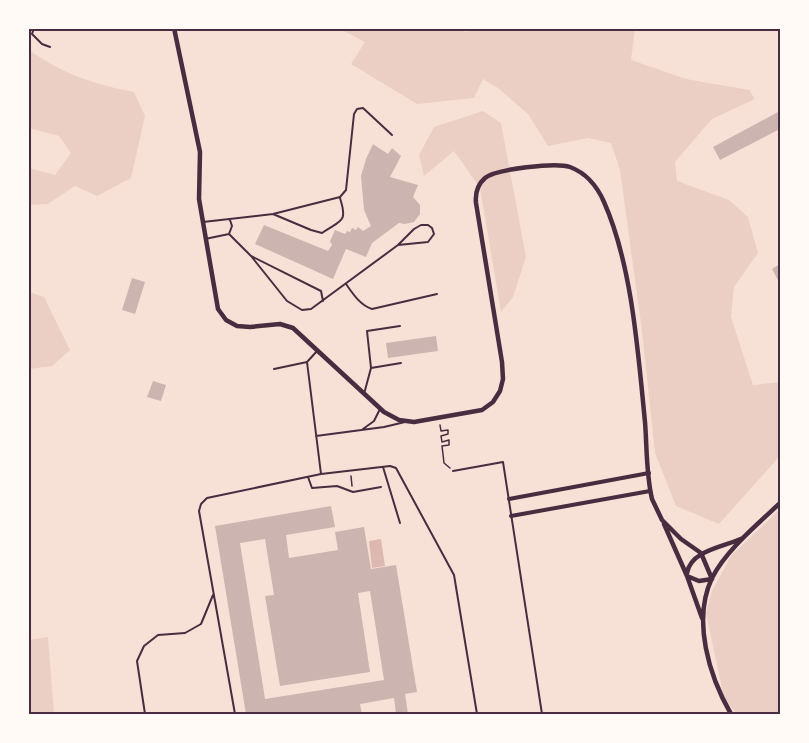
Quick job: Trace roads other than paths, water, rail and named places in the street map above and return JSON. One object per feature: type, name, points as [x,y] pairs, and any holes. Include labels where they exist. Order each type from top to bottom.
[{"type":"street","points":[[174,28],[200,152],[199,192],[202,222],[216,304],[220,313],[226,320],[237,326],[280,324],[289,326],[394,418],[406,422],[474,413],[484,409],[497,398],[503,382],[501,362],[476,203],[478,187],[484,179],[494,173],[549,164],[566,166],[586,177],[598,190],[620,249],[626,276],[637,349],[650,491],[687,576],[702,618],[712,668],[731,714]]},
{"type":"street","points":[[509,499],[649,473]]},
{"type":"street","points":[[512,516],[650,491]]},
{"type":"street","points":[[702,618],[712,579],[744,537],[780,503]]},
{"type":"street","points":[[662,520],[681,539],[701,553],[712,579]]},
{"type":"street","points":[[687,576],[690,563],[701,553],[744,537]]},
{"type":"street","points":[[687,576],[699,581],[712,579]]},
{"type":"lane","points":[[34,28],[32,34],[42,44],[50,47]]},
{"type":"lane","points":[[202,222],[273,214],[340,197],[346,190],[356,110],[363,108],[392,135]]},
{"type":"lane","points":[[273,214],[322,233],[342,219],[345,213],[340,197]]},
{"type":"lane","points":[[229,234],[232,226],[230,220]]},
{"type":"lane","points":[[229,234],[251,256],[287,301],[302,310],[310,309],[323,301],[398,245],[414,229],[421,225],[428,225],[434,231],[433,238],[428,242],[398,245]]},
{"type":"lane","points":[[205,240],[229,234]]},
{"type":"lane","points":[[251,256],[311,284],[321,291],[323,301]]},
{"type":"lane","points":[[346,284],[363,304],[372,309],[437,294]]},
{"type":"lane","points":[[364,394],[371,368],[367,331],[400,326]]},
{"type":"lane","points":[[274,369],[307,362],[318,350]]},
{"type":"lane","points":[[307,362],[321,474]]},
{"type":"lane","points":[[371,368],[401,363]]},
{"type":"lane","points":[[363,429],[374,421],[380,408]]},
{"type":"lane","points":[[316,436],[384,428],[406,422]]},
{"type":"lane","points":[[453,471],[503,462],[542,714]]},
{"type":"lane","points":[[236,714],[199,511],[201,504],[207,498],[321,474],[390,465],[396,468],[454,575],[477,714]]},
{"type":"lane","points":[[383,467],[400,524]]},
{"type":"lane","points":[[308,477],[312,488],[337,486],[353,492],[381,487]]},
{"type":"lane","points":[[145,714],[137,662],[144,646],[158,635],[185,633],[201,624],[213,593]]}]
